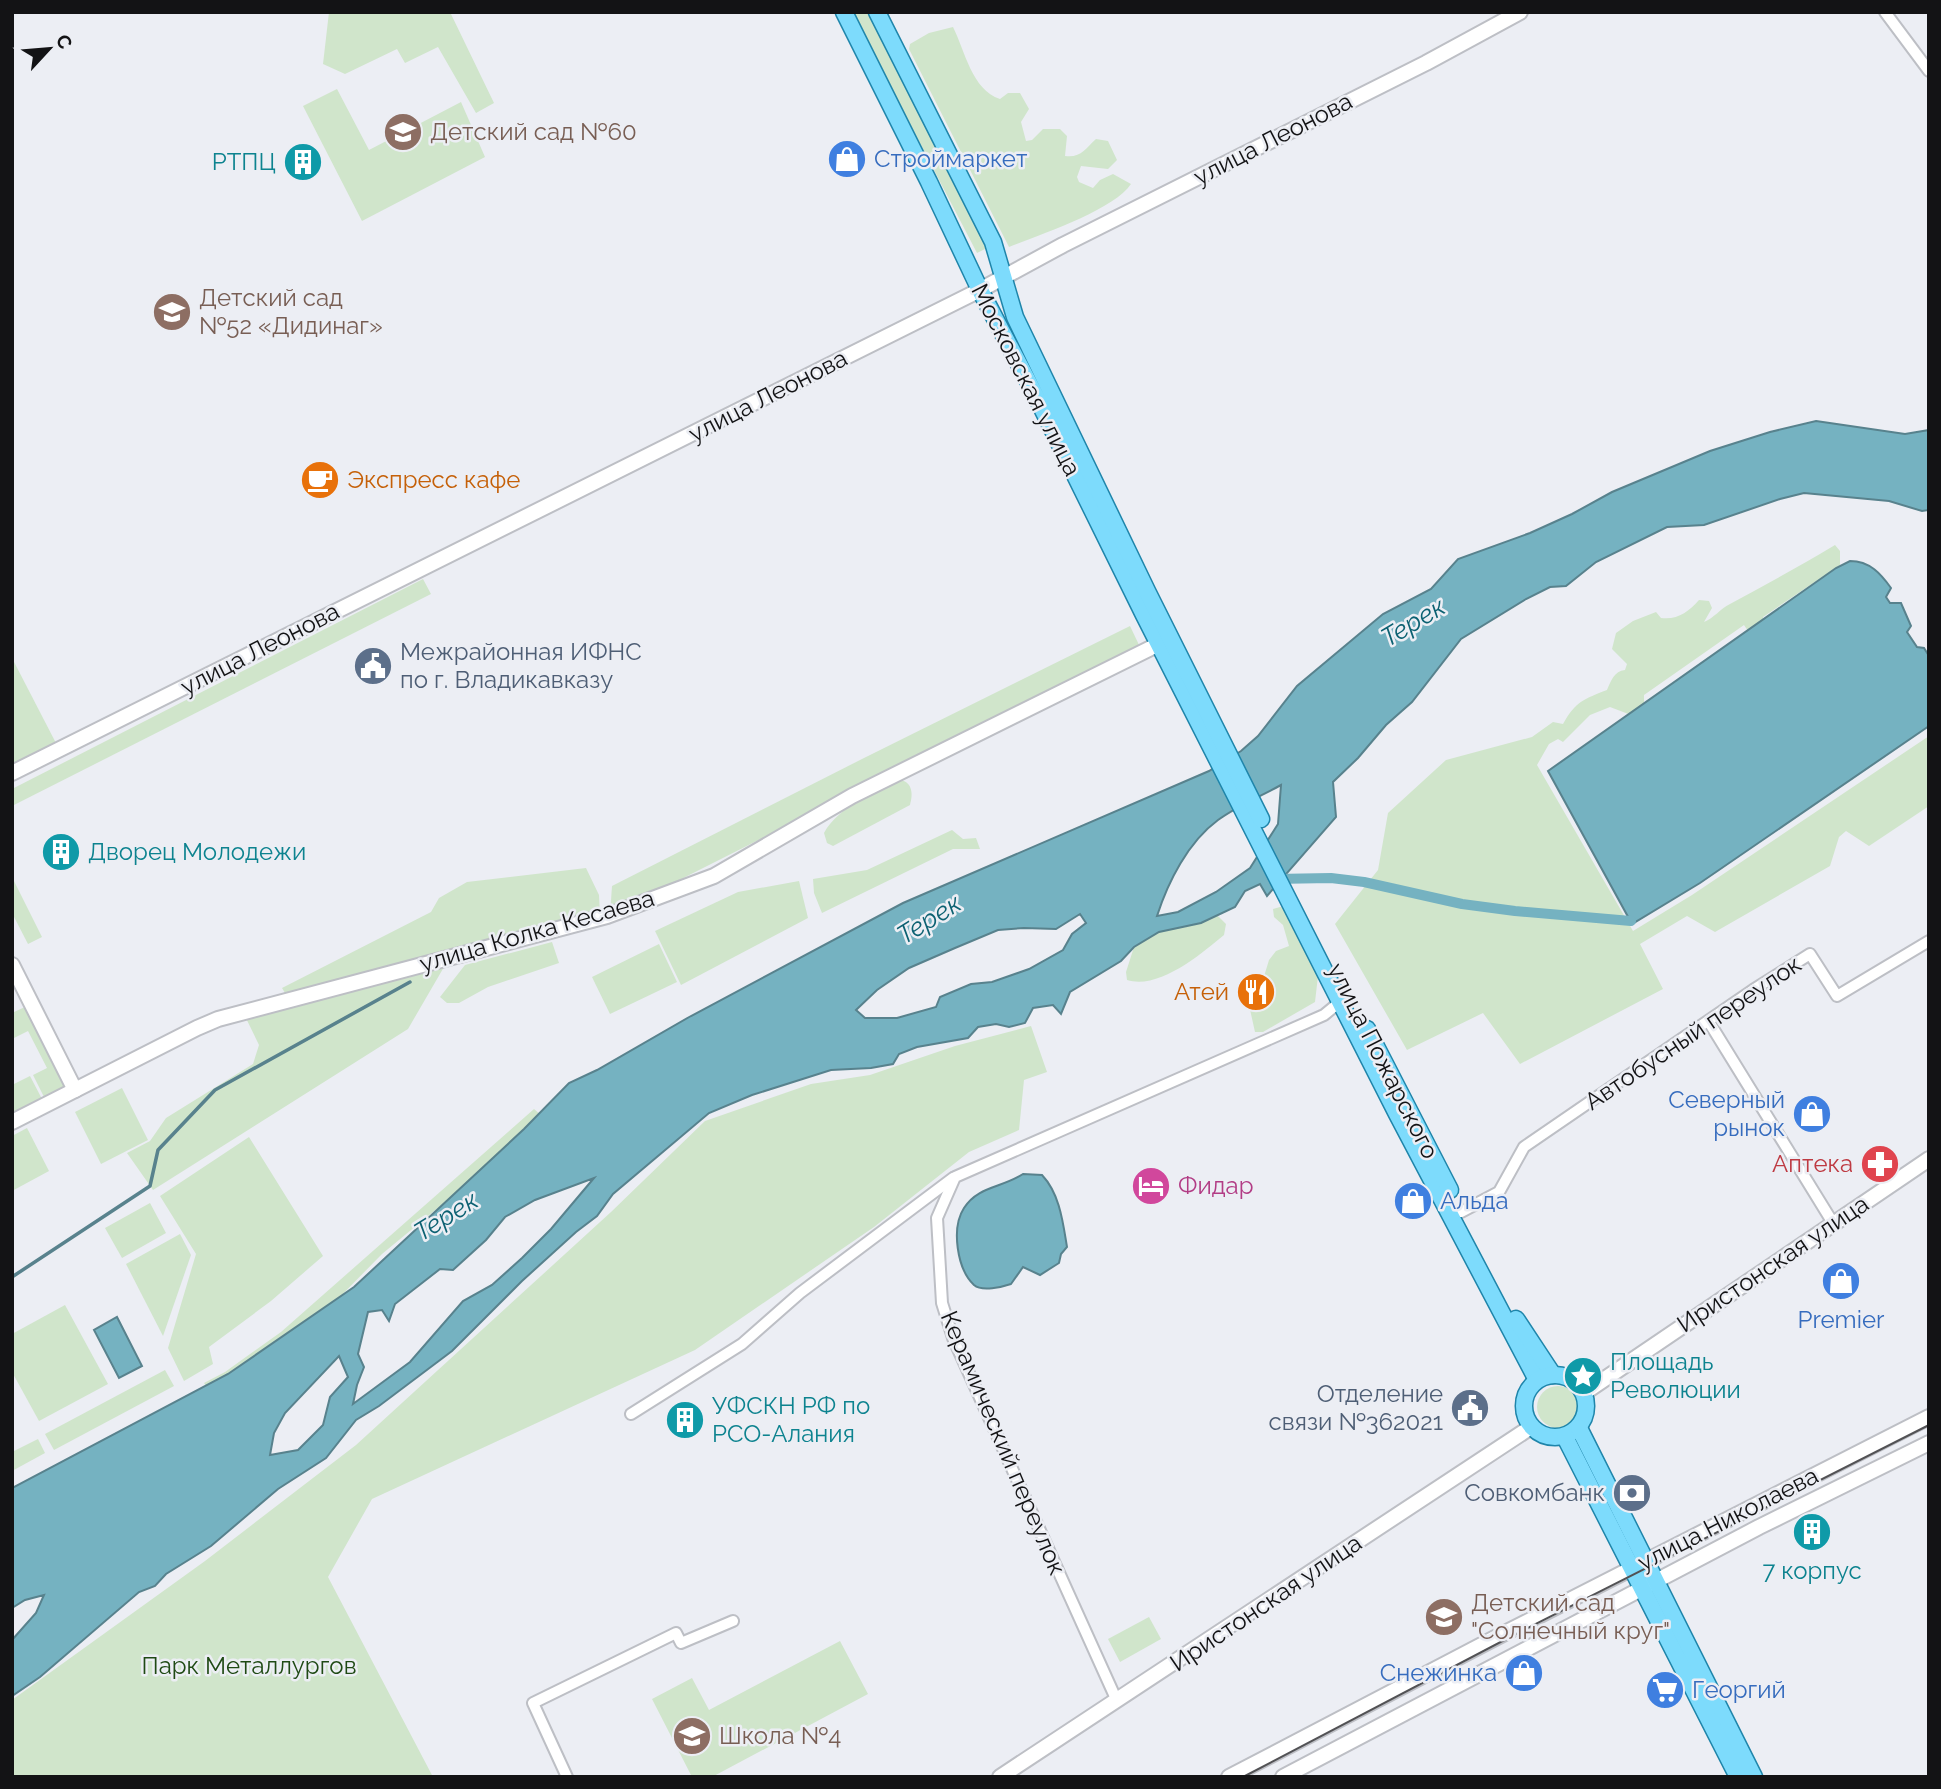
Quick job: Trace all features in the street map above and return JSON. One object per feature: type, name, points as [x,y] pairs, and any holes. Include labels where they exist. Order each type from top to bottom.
[{"type":"main road","name":"Московская улица","points":[[844,12],[980,290],[1038,400],[1159,644],[1217,744]]},
{"type":"main road","name":"Московская улица","points":[[877,12],[988,232],[1016,317],[1142,579],[1217,744]]},
{"type":"main road","name":"улица Пожарского","points":[[1217,744],[1311,930],[1521,1328],[1553,1375]]},
{"type":"main road","name":"улица Пожарского","points":[[1311,930],[1341,1002],[1537,1380]]},
{"type":"main road","points":[[1553,1375],[1576,1383],[1584,1392],[1587,1411],[1579,1427],[1564,1437],[1546,1437],[1531,1427],[1526,1418],[1525,1397],[1537,1380],[1553,1375]]},
{"type":"main road","points":[[1579,1427],[1639,1565],[1738,1777]]},
{"type":"main road","points":[[1564,1437],[1639,1565]]},
{"type":"main road","points":[[1649,1586],[1754,1777]]},
{"type":"street","name":"улица Леонова","points":[[12,773],[980,290],[1426,63],[1520,12]]},
{"type":"street","points":[[1885,12],[1929,71]]},
{"type":"street","name":"улица Колка Кесаева","points":[[12,1122],[197,1028],[218,1020],[607,916],[714,876],[864,789],[1159,644]]},
{"type":"street","name":"Автобусный переулок","points":[[1461,1212],[1499,1192],[1524,1147],[1810,954],[1837,996],[1929,941]]},
{"type":"street","points":[[12,964],[75,1090]]},
{"type":"street","points":[[631,1414],[743,1345],[800,1293],[954,1177],[1324,1015],[1341,1002]]},
{"type":"street","points":[[1709,1022],[1833,1223]]},
{"type":"street","name":"Иристонская улица","points":[[1584,1392],[1929,1159]]},
{"type":"street","name":"Керамический переулок","points":[[954,1177],[937,1218],[942,1303],[953,1338],[1117,1701]]},
{"type":"street","name":"улица Николаева","points":[[1229,1777],[1929,1417]]},
{"type":"street","name":"Иристонская улица","points":[[1000,1777],[1531,1427]]},
{"type":"street","name":"улица Николаева","points":[[1283,1777],[1759,1527],[1929,1443]]},
{"type":"street","points":[[567,1777],[533,1703],[676,1633],[681,1643],[733,1621]]},
{"type":"green space","points":[[329,12],[450,12],[494,103],[476,113],[438,47],[405,63],[397,49],[345,74],[323,64]]},
{"type":"green space","points":[[852,12],[868,12],[989,247],[977,253]]},
{"type":"green space","points":[[953,27],[970,69],[990,94],[1000,99],[1008,93],[1020,93],[1029,109],[1021,122],[1026,141],[1032,140],[1043,129],[1060,129],[1067,136],[1065,156],[1075,156],[1096,139],[1108,141],[1117,160],[1108,169],[1081,166],[1077,177],[1079,182],[1093,188],[1100,180],[1113,174],[1131,184],[1122,194],[1075,221],[1009,247],[909,49],[910,44],[929,33]]},
{"type":"green space","points":[[337,89],[369,150],[461,102],[485,157],[362,221],[303,106]]},
{"type":"green space","points":[[1835,545],[1840,551],[1840,565],[1763,617],[1764,624],[1748,631],[1744,625],[1644,695],[1644,707],[1631,715],[1610,707],[1590,715],[1563,742],[1558,739],[1549,744],[1537,765],[1633,931],[1692,895],[1929,736],[1929,806],[1869,846],[1846,831],[1839,837],[1830,866],[1715,932],[1687,916],[1640,944],[1663,989],[1520,1064],[1483,1013],[1407,1050],[1335,924],[1378,870],[1388,813],[1446,760],[1532,737],[1553,722],[1563,724],[1581,702],[1607,690],[1613,677],[1625,670],[1627,664],[1612,649],[1616,633],[1633,621],[1656,612],[1661,618],[1678,616],[1699,600],[1709,601],[1712,608],[1704,622],[1726,606]]},
{"type":"green space","points":[[423,579],[431,594],[12,806],[12,789]]},
{"type":"green space","points":[[1130,626],[1140,647],[610,915],[612,886]]},
{"type":"green space","points":[[12,658],[58,747],[12,770]]},
{"type":"green space","points":[[901,780],[908,784],[911,790],[910,805],[833,846],[827,843],[824,833],[839,815],[858,801]]},
{"type":"green space","points":[[952,830],[963,839],[976,838],[980,849],[953,849],[822,913],[814,893],[813,879],[867,870]]},
{"type":"green space","points":[[586,868],[599,895],[600,916],[285,993],[282,988],[431,912],[439,898],[467,882]]},
{"type":"green space","points":[[12,877],[42,937],[28,944],[12,913]]},
{"type":"green space","points":[[799,881],[808,918],[681,985],[655,931],[738,892]]},
{"type":"green space","points":[[1286,908],[1313,961],[1318,976],[1315,1002],[1263,1032],[1255,1032],[1247,996],[1262,983],[1269,960],[1276,951],[1289,946],[1283,925],[1274,917],[1273,909]]},
{"type":"green space","points":[[1217,915],[1226,924],[1224,935],[1192,960],[1152,980],[1127,980],[1126,972],[1134,947],[1159,932],[1201,923]]},
{"type":"green space","points":[[552,942],[559,963],[488,987],[459,1003],[447,1003],[440,997],[465,965]]},
{"type":"green space","points":[[659,944],[677,982],[610,1014],[592,977]]},
{"type":"green space","points":[[444,967],[408,1029],[153,1190],[127,1153],[150,1141],[166,1118],[253,1064],[259,1045],[243,1012]]},
{"type":"green space","points":[[27,1006],[68,1085],[44,1097],[33,1075],[47,1068],[28,1031],[12,1039],[12,1013]]},
{"type":"green space","name":"Парк Металлургов","points":[[1031,1026],[1047,1072],[1024,1080],[1019,1130],[969,1152],[874,1227],[695,1350],[372,1499],[328,1577],[433,1777],[12,1777],[12,1700],[205,1561],[356,1445],[611,1212],[705,1121],[811,1084],[870,1075],[955,1046]]},
{"type":"green space","points":[[30,1076],[42,1099],[12,1114],[12,1085]]},
{"type":"green space","points":[[122,1088],[148,1140],[101,1164],[75,1112]]},
{"type":"green space","points":[[534,1109],[541,1115],[538,1125],[382,1254],[329,1308],[211,1393],[204,1383],[225,1372],[281,1332]]},
{"type":"green space","points":[[27,1128],[49,1171],[12,1191],[12,1136]]},
{"type":"green space","points":[[249,1137],[323,1256],[271,1301],[209,1347],[213,1364],[184,1381],[168,1348],[196,1254],[160,1196]]},
{"type":"green space","points":[[150,1203],[166,1233],[122,1258],[105,1228]]},
{"type":"green space","points":[[180,1234],[191,1255],[163,1336],[126,1264]]},
{"type":"green space","points":[[65,1305],[108,1384],[39,1421],[12,1372],[12,1334]]},
{"type":"green space","points":[[165,1370],[174,1386],[54,1450],[45,1434]]},
{"type":"green space","points":[[1558,1386],[1573,1392],[1579,1407],[1573,1422],[1558,1428],[1543,1422],[1537,1407],[1543,1392]]},
{"type":"green space","points":[[38,1439],[45,1453],[12,1471],[12,1452]]},
{"type":"green space","points":[[1149,1617],[1161,1639],[1120,1662],[1108,1639]]},
{"type":"green space","points":[[840,1641],[868,1694],[712,1777],[692,1777],[652,1699],[692,1678],[709,1710]]},
{"type":"water","name":"Терек","points":[[1816,421],[1905,434],[1929,430],[1929,510],[1922,511],[1889,501],[1804,493],[1704,525],[1667,527],[1596,562],[1566,586],[1550,587],[1526,599],[1461,639],[1412,702],[1386,725],[1333,782],[1336,817],[1267,896],[1260,884],[1245,891],[1235,907],[1201,923],[1159,932],[1134,947],[1121,961],[1070,992],[1061,1014],[1053,1005],[1033,1008],[1025,1023],[1009,1027],[996,1024],[978,1027],[968,1038],[917,1047],[899,1054],[893,1064],[831,1070],[752,1095],[709,1113],[613,1194],[597,1216],[522,1281],[452,1351],[356,1420],[326,1458],[278,1489],[211,1546],[166,1574],[155,1586],[139,1592],[40,1677],[12,1696],[12,1640],[36,1613],[44,1595],[25,1600],[12,1608],[12,1488],[228,1374],[354,1287],[524,1129],[569,1083],[903,903],[1209,771],[1241,751],[1258,736],[1297,686],[1383,614],[1431,589],[1458,559],[1530,533],[1612,492],[1710,451]],"holes":[[[1281,785],[1278,824],[1250,868],[1216,892],[1178,912],[1157,916],[1173,876],[1197,839],[1225,815]],[[1080,914],[1086,923],[1072,934],[1063,950],[1029,969],[992,982],[971,984],[940,997],[936,1007],[897,1018],[865,1018],[856,1010],[877,990],[909,968],[998,930],[1056,929]],[[594,1178],[551,1229],[522,1258],[492,1285],[463,1301],[410,1362],[353,1404],[364,1367],[358,1354],[368,1312],[382,1310],[389,1321],[395,1304],[440,1269],[453,1270],[486,1240],[505,1217],[535,1200]],[[339,1356],[348,1377],[330,1397],[323,1425],[298,1450],[270,1455],[274,1433],[285,1413]]]},
{"type":"water","points":[[1850,561],[1869,566],[1883,578],[1891,588],[1886,597],[1890,603],[1901,603],[1911,626],[1907,632],[1917,647],[1924,648],[1929,656],[1929,726],[1700,883],[1632,924],[1548,771],[1836,568]]},
{"type":"water","points":[[1023,1174],[1042,1175],[1053,1191],[1060,1209],[1067,1247],[1061,1254],[1059,1263],[1040,1275],[1023,1267],[1011,1284],[992,1288],[978,1287],[968,1278],[960,1259],[957,1237],[960,1216],[976,1195]]},
{"type":"water","points":[[117,1317],[142,1366],[119,1378],[94,1330]]},
{"type":"waterway","points":[[1274,879],[1331,878],[1364,882],[1462,904],[1631,921]]},
{"type":"waterway","points":[[12,1277],[150,1186],[158,1150],[215,1090],[410,982]]},
{"type":"tram line","points":[[1243,1777],[1514,1635],[1929,1425]]},
{"type":"place","name":"Детский сад №60","points":[[403,132]]},
{"type":"place","name":"Строймаркет","points":[[847,159]]},
{"type":"place","name":"РТПЦ","points":[[303,162]]},
{"type":"place","name":"Детский сад №52 «Дидинаг»","points":[[172,312]]},
{"type":"place","name":"Экспресс кафе","points":[[320,480]]},
{"type":"place","name":"Межрайонная ИФНС по г. Владикавказу","points":[[373,666]]},
{"type":"place","name":"Дворец Молодежи","points":[[61,852]]},
{"type":"place","name":"Атей","points":[[1256,992]]},
{"type":"place","name":"Северный рынок","points":[[1812,1114]]},
{"type":"place","name":"Аптека","points":[[1880,1164]]},
{"type":"place","name":"Фидар","points":[[1151,1186]]},
{"type":"place","name":"Альда","points":[[1413,1201]]},
{"type":"place","name":"Premier","points":[[1841,1281]]},
{"type":"place","name":"Площадь Революции","points":[[1583,1376]]},
{"type":"place","name":"Отделение связи №362021","points":[[1470,1408]]},
{"type":"place","name":"УФСКН РФ по РСО-Алания","points":[[685,1420]]},
{"type":"place","name":"Совкомбанк","points":[[1632,1493]]},
{"type":"place","name":"7 корпус","points":[[1812,1532]]},
{"type":"place","name":"Детский сад \"Солнечный круг\"","points":[[1444,1617]]},
{"type":"place","name":"Снежинка","points":[[1524,1673]]},
{"type":"place","name":"Георгий","points":[[1665,1690]]},
{"type":"place","name":"Школа №4","points":[[692,1736]]}]
